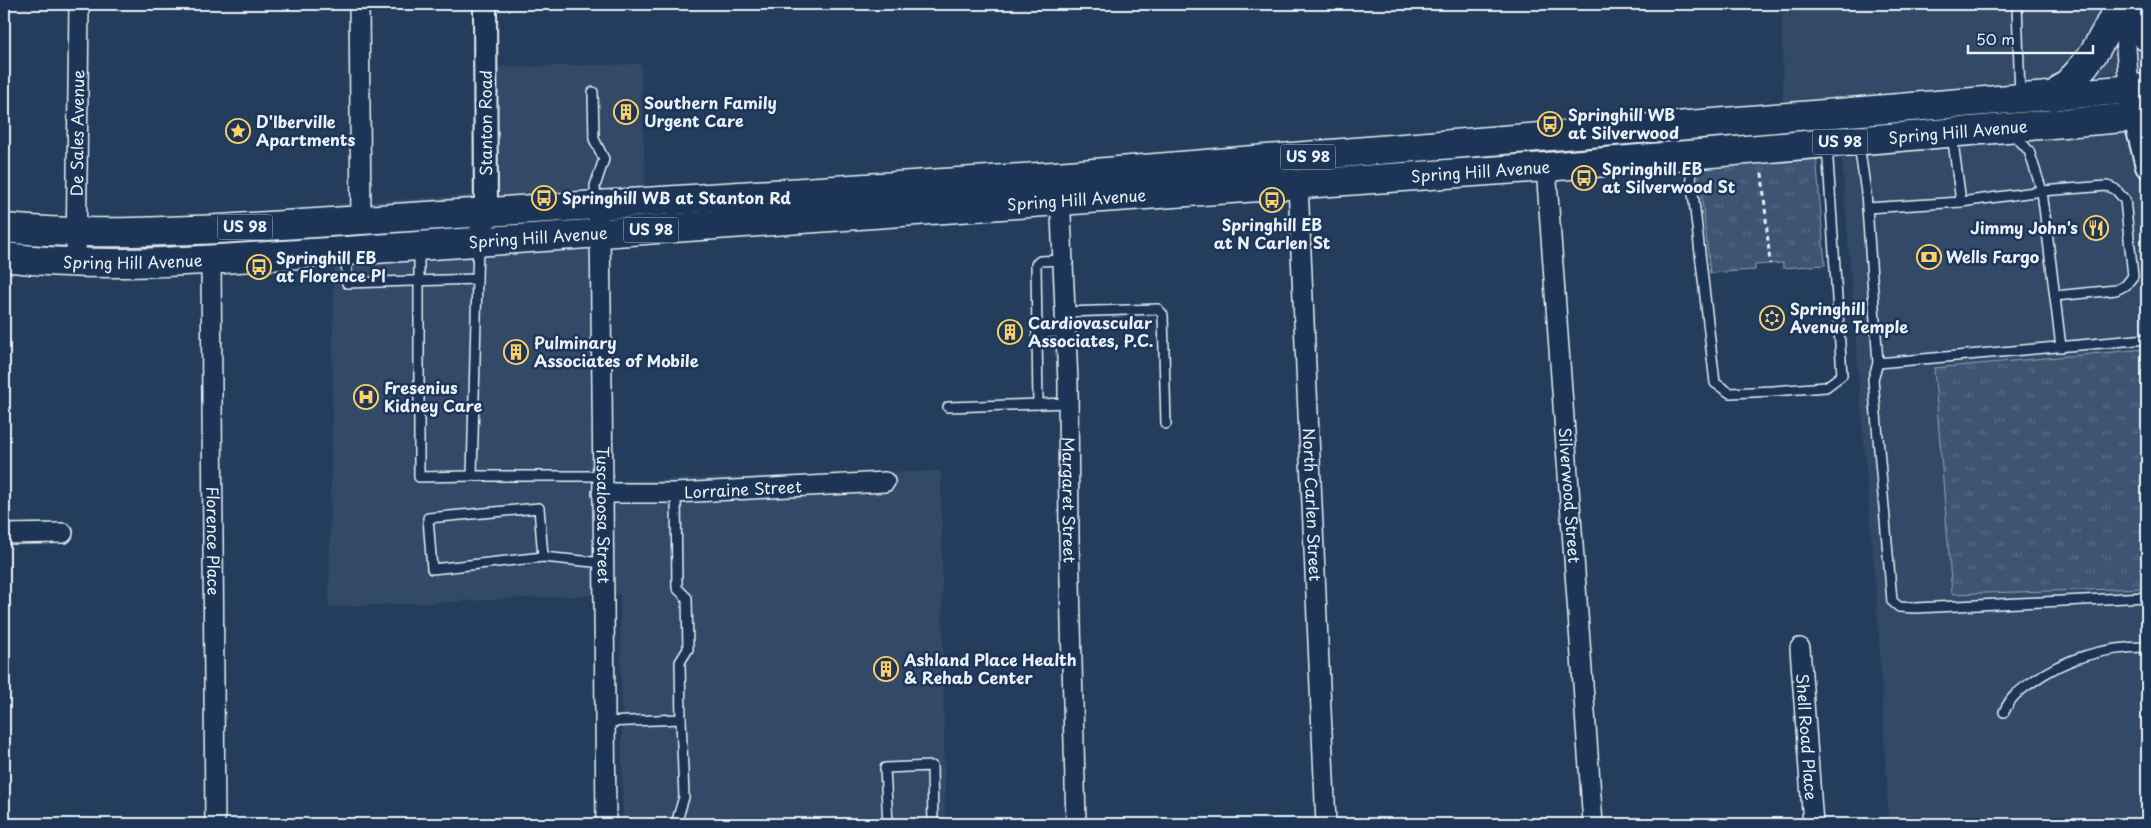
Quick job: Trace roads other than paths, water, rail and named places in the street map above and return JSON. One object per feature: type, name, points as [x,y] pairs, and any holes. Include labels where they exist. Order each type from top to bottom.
[{"type":"main road","points":[[2054,96],[2086,66],[2123,4],[2147,37]]},
{"type":"main road","name":"Spring Hill Avenue","points":[[4,257],[76,262],[211,259],[600,233],[1060,188],[1861,129],[2020,100],[2138,89]]},
{"type":"main road","name":"Spring Hill Avenue","points":[[4,228],[76,232],[140,232],[361,221],[597,205],[1060,188],[1298,184],[1546,167],[1827,144],[1861,129],[1952,133],[2140,116]]},
{"type":"street","name":"De Sales Avenue","points":[[76,262],[79,4]]},
{"type":"street","points":[[359,4],[361,221]]},
{"type":"street","name":"Stanton Road","points":[[478,242],[486,212],[485,4]]},
{"type":"street","points":[[2123,4],[2138,89],[2147,166]]},
{"type":"street","name":"Silverwood Street","points":[[1546,167],[1592,824]]},
{"type":"street","name":"North Carlen Street","points":[[1298,184],[1326,824]]},
{"type":"street","name":"Margaret Street","points":[[1060,188],[1068,403],[1069,541],[1076,824]]},
{"type":"street","name":"Tuscaloosa Street","points":[[597,205],[600,233],[606,824]]},
{"type":"street","name":"Florence Place","points":[[211,259],[215,824]]},
{"type":"street","name":"Lorraine Street","points":[[602,485],[676,493],[885,482]]},
{"type":"street","points":[[4,534],[62,533]]},
{"type":"street","name":"Shell Road Place","points":[[1800,648],[1813,824]]},
{"type":"lane","points":[[2017,4],[2020,100]]},
{"type":"lane","points":[[593,92],[594,139],[604,158],[595,186],[597,205]]},
{"type":"lane","points":[[2008,128],[2030,151],[2042,190],[2061,347]]},
{"type":"lane","points":[[1861,129],[1878,363],[1872,379],[1892,601],[1899,607],[1916,608],[2147,597]]},
{"type":"lane","points":[[1952,133],[1961,202]]},
{"type":"lane","points":[[1689,155],[1715,383],[1730,393],[1826,387],[1842,375],[1827,144]]},
{"type":"lane","points":[[1867,208],[1961,202],[2042,190],[2107,186],[2115,189],[2125,200],[2133,276],[2126,285],[2116,290],[2055,296]]},
{"type":"lane","points":[[472,476],[478,242]]},
{"type":"lane","points":[[419,246],[419,477],[472,476],[602,485]]},
{"type":"lane","points":[[346,251],[347,284],[477,279]]},
{"type":"lane","points":[[1038,404],[1036,264],[1040,261],[1063,260]]},
{"type":"lane","points":[[1065,312],[1158,309],[1163,315],[1166,424]]},
{"type":"lane","points":[[1037,333],[1066,332]]},
{"type":"lane","points":[[1878,363],[2147,339]]},
{"type":"lane","points":[[948,407],[1068,403]]},
{"type":"lane","points":[[676,493],[676,588],[686,598],[688,649],[680,662],[684,797],[676,824]]},
{"type":"lane","points":[[543,557],[539,508],[428,518],[432,569],[543,557],[603,563]]},
{"type":"lane","points":[[2004,712],[2010,698],[2050,670],[2070,659],[2117,648],[2147,647]]},
{"type":"lane","points":[[605,722],[681,719]]},
{"type":"lane","points":[[888,824],[885,768],[932,766],[933,824]]},
{"type":"place","name":"Southern Family Urgent Care","points":[[626,112]]},
{"type":"place","name":"Springhill WB at Silverwood","points":[[1550,124]]},
{"type":"place","name":"D'Iberville Apartments","points":[[238,131]]},
{"type":"place","name":"Springhill EB at Silverwood St","points":[[1584,178]]},
{"type":"place","name":"Springhill WB at Stanton Rd","points":[[544,198]]},
{"type":"place","name":"Springhill EB at N Carlen St","points":[[1272,200]]},
{"type":"place","name":"Jimmy John's","points":[[2096,228]]},
{"type":"place","name":"Wells Fargo","points":[[1929,257]]},
{"type":"place","name":"Springhill EB at Florence Pl","points":[[259,267]]},
{"type":"place","name":"Springhill Avenue Temple","points":[[1772,318]]},
{"type":"place","name":"Cardiovascular Associates, P.C.","points":[[1010,332]]},
{"type":"place","name":"Pulminary Associates of Mobile","points":[[516,352]]},
{"type":"place","name":"Fresenius Kidney Care","points":[[366,397]]},
{"type":"place","name":"Ashland Place Health & Rehab Center","points":[[886,669]]}]
